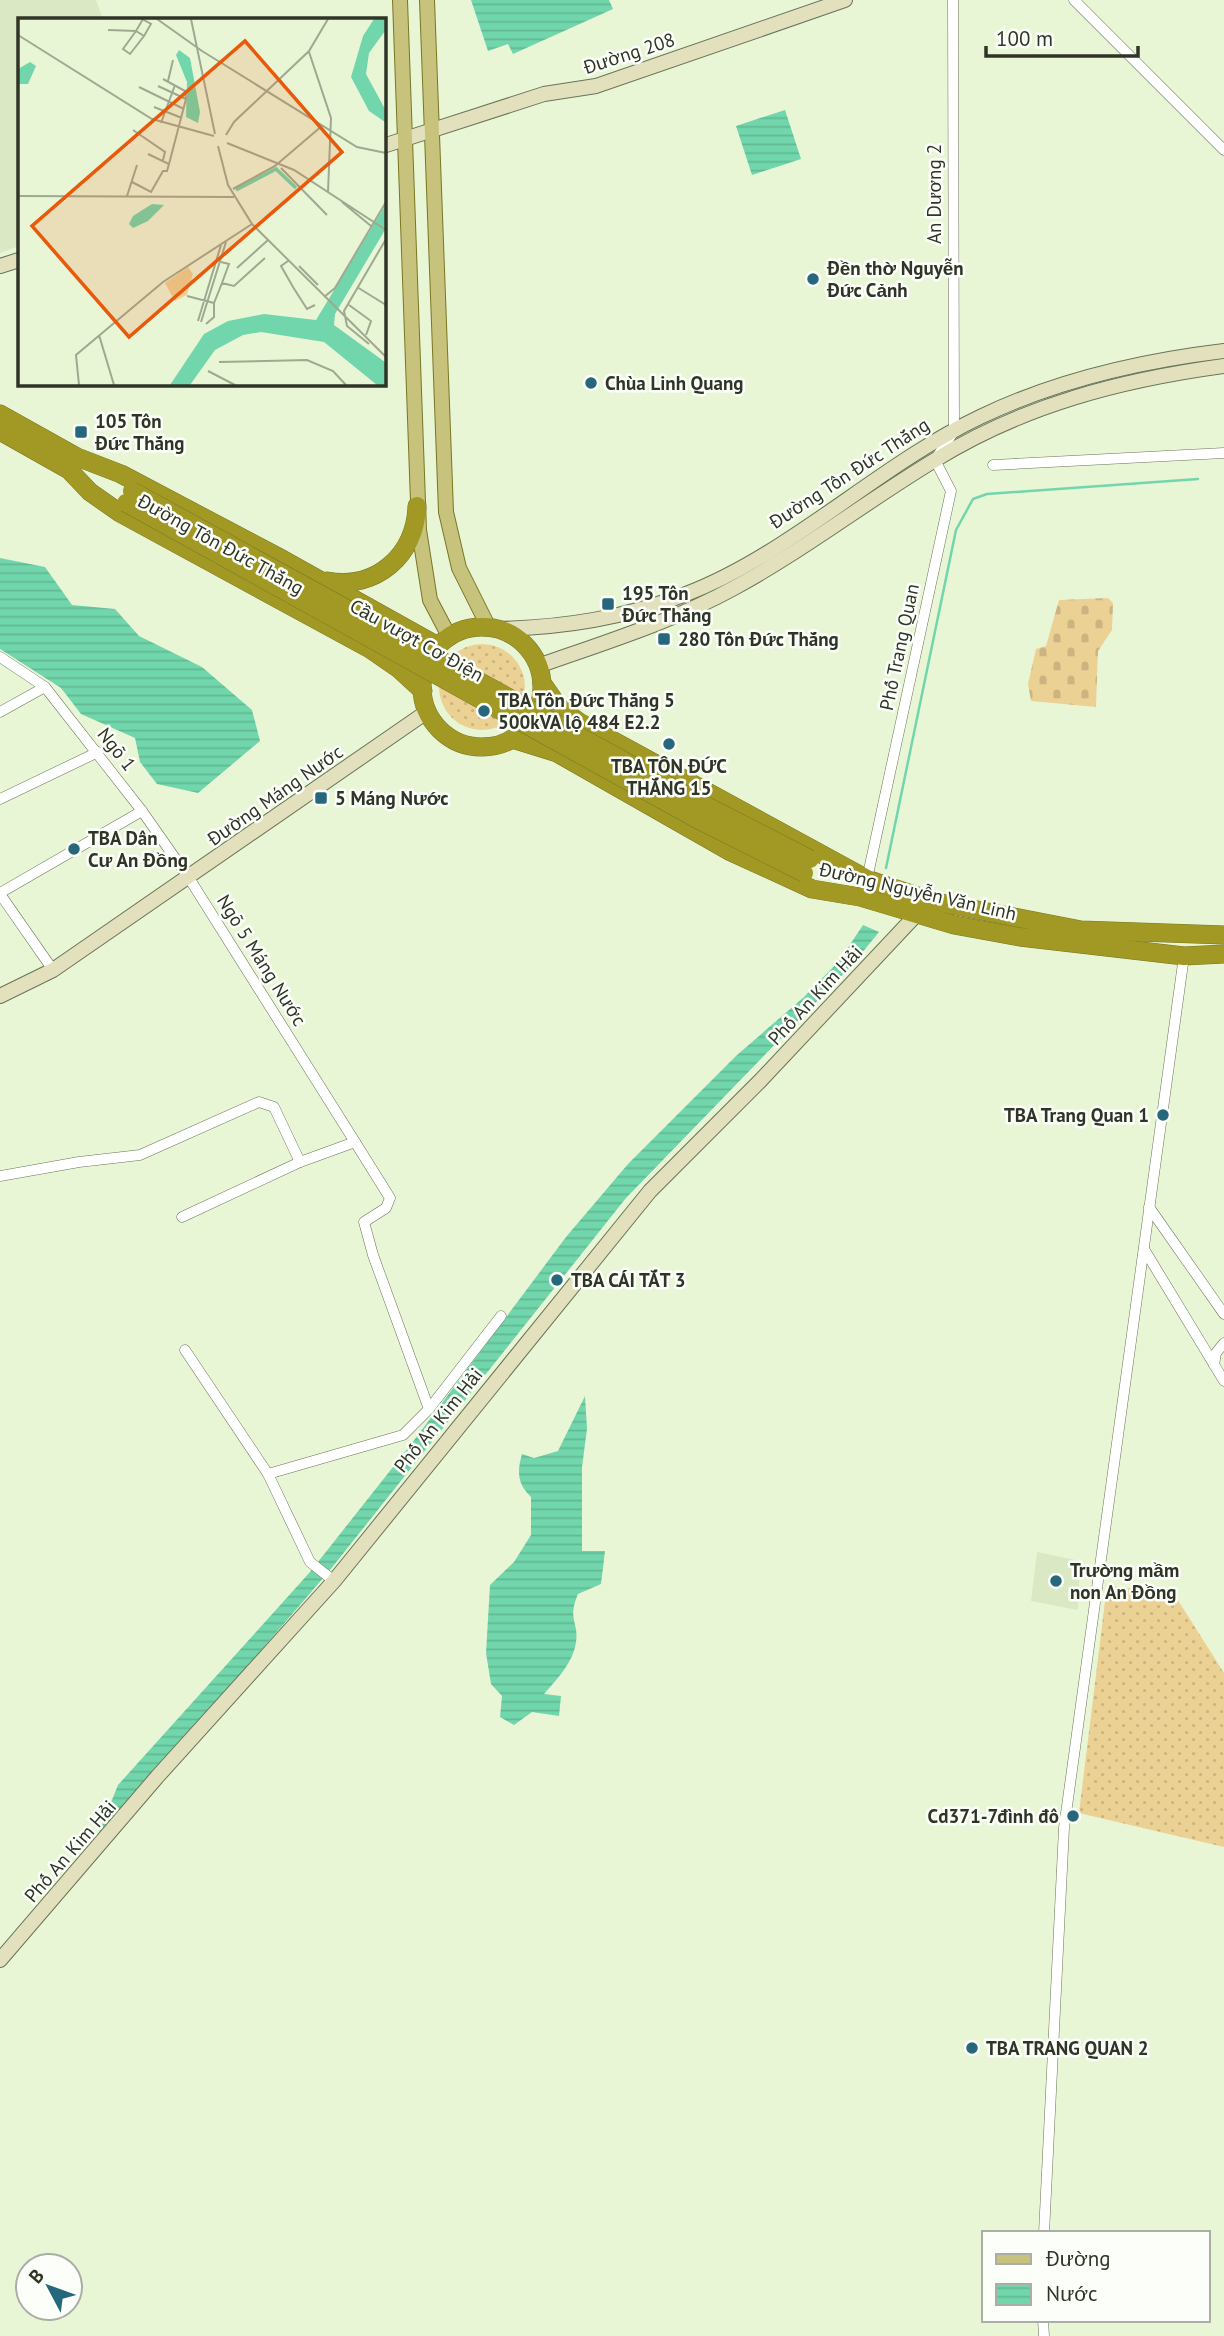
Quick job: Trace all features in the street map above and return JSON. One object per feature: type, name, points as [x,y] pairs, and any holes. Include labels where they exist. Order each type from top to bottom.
[{"type":"highway","name":"Đường Tôn Đức Thắng","points":[[0,414],[73,463],[110,507],[370,649],[423,691]]},
{"type":"highway","name":"Đường Tôn Đức Thắng","points":[[0,431],[73,463],[135,481],[444,642]]},
{"type":"highway","name":"Cầu vượt Cơ Điện","points":[[73,463],[694,817],[807,866],[860,897]]},
{"type":"highway","points":[[319,579],[339,583],[360,581],[389,567],[408,544],[416,526],[417,506]]},
{"type":"highway","points":[[495,628],[524,644],[540,674],[540,701],[533,719],[512,739],[484,747],[465,744],[439,728],[428,711],[423,691],[425,670],[444,642],[469,629],[495,628]]},
{"type":"highway","name":"Đường Nguyễn Văn Linh","points":[[540,674],[558,706],[579,723],[867,879],[936,902],[1081,930],[1224,935]]},
{"type":"highway","name":"Đường Nguyễn Văn Linh","points":[[512,739],[557,753],[766,869],[812,889],[860,897],[916,915],[1020,937],[1184,956],[1224,954]]},
{"type":"highway","name":"Cầu vượt Cơ Điện","points":[[807,866],[867,879]]},
{"type":"main road","points":[[400,0],[417,506],[429,600],[444,642]]},
{"type":"main road","points":[[427,0],[444,454],[450,540],[459,568],[495,628]]},
{"type":"main road","name":"Đường 208","points":[[385,145],[544,94],[596,86],[845,0]]},
{"type":"main road","points":[[0,267],[18,260]]},
{"type":"main road","name":"Đường Tôn Đức Thắng","points":[[495,628],[561,627],[589,622],[686,594],[769,549],[954,431],[1025,397],[1090,375],[1156,360],[1224,351]]},
{"type":"main road","name":"Đường Tôn Đức Thắng","points":[[540,674],[577,653],[733,589],[934,460],[1012,419],[1072,396],[1142,379],[1224,366]]},
{"type":"main road","points":[[417,456],[420,464],[431,469],[441,462],[444,454]]},
{"type":"main road","name":"Đường Máng Nước","points":[[0,996],[53,970],[428,711]]},
{"type":"main road","name":"Phố An Kim Hải","points":[[0,1960],[331,1579],[598,1250],[650,1191],[760,1081],[916,915]]},
{"type":"street","name":"An Dương 2","points":[[953,0],[954,431]]},
{"type":"street","points":[[1074,0],[1224,150]]},
{"type":"street","points":[[934,460],[954,431]]},
{"type":"street","points":[[993,465],[1224,453]]},
{"type":"street","name":"Phố Trang Quan","points":[[867,879],[951,491],[934,460]]},
{"type":"street","name":"Ngõ 1","points":[[0,657],[45,687],[98,752],[189,878]]},
{"type":"street","points":[[0,712],[45,687]]},
{"type":"street","points":[[0,799],[98,752]]},
{"type":"street","points":[[53,970],[0,893],[142,811]]},
{"type":"street","name":"Ngõ 5 Máng Nước","points":[[189,878],[390,1198],[386,1208],[364,1222],[373,1255],[429,1409]]},
{"type":"street","points":[[1044,2231],[1064,1828],[1184,956]]},
{"type":"street","points":[[0,1176],[79,1162],[140,1155],[259,1102],[274,1107],[300,1163]]},
{"type":"street","points":[[182,1217],[300,1163],[355,1142]]},
{"type":"street","points":[[1149,1206],[1224,1314]]},
{"type":"street","points":[[1144,1248],[1224,1381]]},
{"type":"street","points":[[268,1474],[403,1434],[429,1409],[501,1316]]},
{"type":"street","points":[[1219,1369],[1216,1353],[1224,1343]]},
{"type":"street","points":[[185,1350],[268,1474],[313,1564],[331,1579]]},
{"type":"shaded area","points":[[0,0],[96,0],[103,18],[18,18],[18,246],[0,253]]},
{"type":"shaded area","name":"Trường mầm non An Đồng","points":[[1037,1552],[1080,1561],[1078,1610],[1031,1601]]},
{"type":"green space","points":[[1108,598],[1113,603],[1112,630],[1098,651],[1096,707],[1031,701],[1028,684],[1036,649],[1046,646],[1059,600]]},
{"type":"green space","points":[[482,644],[499,647],[513,656],[522,670],[525,687],[522,704],[513,718],[499,727],[482,730],[465,727],[451,718],[442,704],[439,687],[442,670],[451,656],[465,647]]},
{"type":"green space","points":[[1107,1585],[1174,1594],[1224,1673],[1224,1847],[1079,1813]]},
{"type":"water","points":[[471,0],[609,0],[613,9],[513,54],[508,44],[488,51]]},
{"type":"water","points":[[785,110],[801,159],[752,175],[736,126]]},
{"type":"water","points":[[0,558],[45,567],[72,605],[115,609],[139,636],[202,667],[252,710],[260,741],[198,793],[157,784],[140,762],[135,738],[81,714],[61,688],[0,649]]},
{"type":"water","points":[[863,925],[879,932],[852,965],[626,1198],[330,1570],[94,1845],[118,1785],[310,1572],[412,1443],[566,1237],[628,1164],[737,1055],[804,997],[839,961]]},
{"type":"water","points":[[585,1396],[587,1429],[582,1467],[582,1551],[605,1551],[601,1584],[578,1594],[573,1610],[576,1642],[572,1657],[544,1694],[561,1696],[559,1716],[532,1712],[514,1725],[500,1717],[502,1696],[491,1684],[486,1653],[490,1585],[514,1562],[531,1535],[531,1497],[519,1477],[522,1454],[534,1458],[558,1451]]},
{"type":"waterway","points":[[886,868],[956,530],[973,499],[987,494],[1198,479]]},
{"type":"place","name":"Đền thờ Nguyễn Đức Cảnh","points":[[813,279]]},
{"type":"place","name":"Chùa Linh Quang","points":[[591,383]]},
{"type":"place","name":"105 Tôn Đức Thắng","points":[[81,432]]},
{"type":"place","name":"195 Tôn Đức Thắng","points":[[608,604]]},
{"type":"place","name":"280 Tôn Đức Thắng","points":[[664,639]]},
{"type":"place","name":"TBA Tôn Đức Thắng 5 500kVA lộ 484 E2.2","points":[[484,711]]},
{"type":"place","name":"TBA TÔN ĐỨC THẮNG 15","points":[[669,744]]},
{"type":"place","name":"5 Máng Nước","points":[[321,798]]},
{"type":"place","name":"TBA Dân Cư An Đồng","points":[[74,849]]},
{"type":"place","name":"TBA Trang Quan 1","points":[[1163,1115]]},
{"type":"place","name":"TBA CÁI TẮT 3","points":[[557,1280]]},
{"type":"place","name":"Trường mầm non An Đồng","points":[[1056,1581]]},
{"type":"place","name":"Cd371-7đình đô","points":[[1073,1816]]},
{"type":"place","name":"TBA TRANG QUAN 2","points":[[972,2048]]}]
